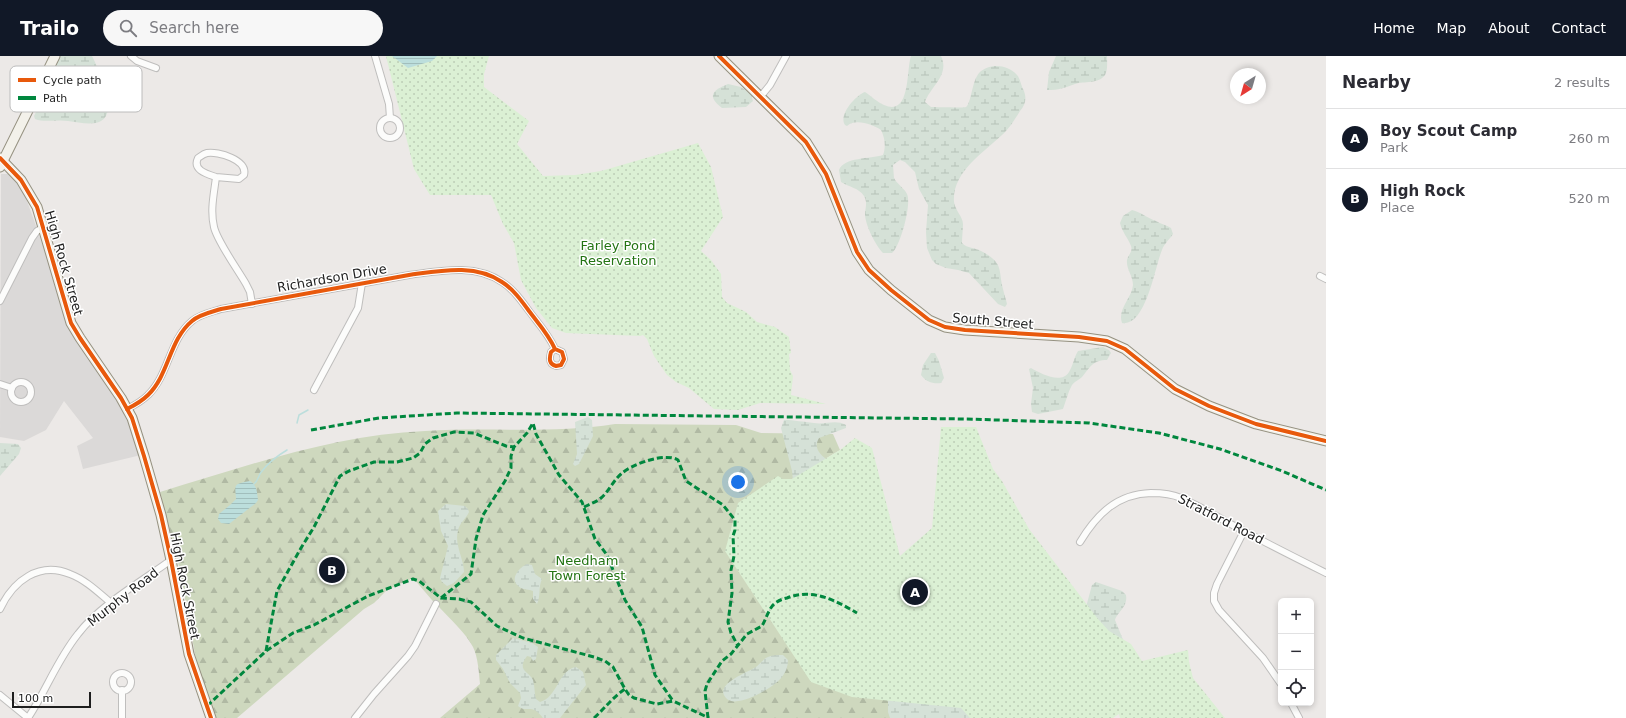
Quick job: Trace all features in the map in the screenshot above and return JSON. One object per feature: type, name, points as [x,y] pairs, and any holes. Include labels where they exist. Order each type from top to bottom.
[{"type":"street","points":[[50,66],[55,56]]},
{"type":"street","points":[[131,56],[137,61],[156,68]]},
{"type":"street","points":[[375,56],[389,104],[390,118]]},
{"type":"street","name":"South Street","points":[[719,56],[806,142],[826,174],[857,252],[869,270],[891,290],[929,320],[945,326],[965,330],[1079,337],[1107,341],[1126,350],[1175,389],[1209,406],[1256,424],[1326,441]]},
{"type":"street","points":[[761,96],[770,85],[786,56]]},
{"type":"street","points":[[1,162],[26,112]]},
{"type":"street","points":[[207,153],[218,154],[234,159],[242,164],[244,169],[244,175],[238,179],[216,177],[201,172],[196,162],[198,158],[207,153]]},
{"type":"street","name":"High Rock Street","points":[[1,162],[27,188],[37,207],[71,323],[132,418],[151,480],[171,560],[189,654],[211,718]]},
{"type":"street","points":[[216,177],[213,198],[214,229],[246,284],[250,292],[252,304]]},
{"type":"street","points":[[0,301],[32,238],[44,227]]},
{"type":"street","name":"Richardson Drive","points":[[127,409],[149,394],[156,385],[176,340],[193,320],[221,309],[362,283],[438,271],[460,270],[483,273],[502,282],[513,292],[549,337],[555,349]]},
{"type":"street","points":[[314,390],[358,308],[362,283]]},
{"type":"street","points":[[0,384],[12,388]]},
{"type":"street","name":"Stratford Road","points":[[1080,542],[1092,522],[1106,508],[1126,497],[1141,493],[1155,493],[1180,497],[1326,574]]},
{"type":"street","points":[[1244,531],[1217,584],[1214,593],[1214,602],[1219,610],[1263,658],[1278,680]]},
{"type":"street","name":"Murphy Road","points":[[28,718],[72,641],[86,625],[111,603],[171,560]]},
{"type":"street","points":[[0,609],[6,596],[15,585],[32,574],[44,571],[56,571],[72,575],[86,583],[111,603]]},
{"type":"street","points":[[355,718],[415,646],[436,604]]},
{"type":"street","points":[[122,690],[122,718]]},
{"type":"street","points":[[0,694],[28,718]]},
{"type":"street","points":[[1293,706],[1299,718]]},
{"type":"shaded area","points":[[1,174],[9,174],[22,187],[55,279],[66,317],[122,408],[141,455],[83,469],[77,446],[93,438],[64,401],[46,430],[24,441],[0,437]]},
{"type":"green space","points":[[60,56],[92,56],[96,66],[56,66]]},
{"type":"green space","name":"Farley Pond Reservation","points":[[386,56],[489,56],[484,74],[484,87],[529,121],[517,144],[543,176],[575,175],[601,171],[698,143],[711,167],[723,217],[701,251],[711,260],[721,274],[722,297],[727,303],[746,312],[757,322],[775,327],[789,337],[791,353],[789,354],[790,370],[793,376],[791,395],[826,404],[760,403],[738,410],[714,409],[689,388],[676,382],[667,375],[654,356],[647,339],[643,335],[566,333],[552,328],[536,308],[521,280],[514,243],[503,224],[491,195],[430,195],[414,169]]},
{"type":"green space","points":[[911,56],[941,56],[943,69],[941,75],[925,102],[931,107],[966,107],[979,73],[993,66],[1003,67],[1013,71],[1020,80],[1025,95],[1024,106],[1007,130],[978,156],[963,172],[955,191],[954,202],[963,221],[962,243],[988,255],[997,263],[999,267],[1007,304],[1005,307],[998,304],[969,273],[946,268],[936,264],[932,260],[927,248],[926,232],[928,205],[919,189],[915,172],[905,162],[900,160],[893,165],[894,178],[907,194],[908,207],[902,234],[892,253],[883,253],[871,235],[865,219],[866,203],[862,193],[857,189],[841,182],[839,170],[842,166],[858,159],[883,155],[885,146],[881,130],[878,128],[860,122],[847,126],[845,125],[843,121],[846,111],[857,97],[865,92],[876,101],[884,105],[893,107],[899,104],[906,90]]},
{"type":"green space","points":[[1056,56],[1107,56],[1106,73],[1099,80],[1047,90],[1049,72]]},
{"type":"green space","points":[[728,84],[741,87],[751,94],[753,101],[746,107],[722,108],[714,100],[713,94],[718,89]]},
{"type":"green space","points":[[36,112],[107,112],[106,116],[101,121],[89,123],[43,121],[35,119],[34,116]]},
{"type":"green space","points":[[1132,210],[1171,228],[1173,234],[1163,248],[1153,281],[1143,306],[1137,316],[1130,322],[1122,323],[1121,313],[1133,285],[1127,263],[1131,246],[1120,223],[1123,216]]},
{"type":"green space","points":[[1103,347],[1111,353],[1107,360],[1098,361],[1095,363],[1072,385],[1063,409],[1038,414],[1032,412],[1031,404],[1033,388],[1029,369],[1031,368],[1050,377],[1061,378],[1069,372],[1078,351]]},
{"type":"green space","points":[[931,353],[935,353],[939,361],[944,378],[941,383],[930,382],[921,375],[923,365]]},
{"type":"green space","points":[[588,417],[592,420],[593,436],[579,464],[575,466],[573,464],[577,454],[575,422]]},
{"type":"green space","points":[[784,420],[818,423],[838,422],[846,425],[846,428],[819,438],[817,442],[818,451],[829,461],[889,533],[962,706],[971,718],[890,718],[888,712],[888,698],[793,481],[792,471],[781,428]]},
{"type":"green space","name":"Needham Town Forest","points":[[615,424],[736,425],[761,433],[833,434],[840,450],[792,479],[783,479],[863,697],[906,702],[970,718],[440,718],[480,684],[479,670],[475,651],[466,636],[413,578],[387,590],[374,603],[364,609],[237,718],[216,718],[197,665],[179,566],[160,492],[291,453],[357,439],[425,431],[544,430]]},
{"type":"green space","points":[[941,427],[976,427],[993,469],[1002,481],[1029,529],[1098,619],[1109,631],[1131,644],[1142,661],[1188,650],[1193,678],[1225,718],[1120,718],[1119,714],[1113,718],[970,718],[961,708],[852,697],[811,682],[725,551],[738,503],[778,476],[783,479],[792,479],[840,450],[855,438],[872,448],[900,556],[932,528]]},
{"type":"green space","points":[[0,443],[18,444],[21,448],[19,454],[0,476]]},
{"type":"green space","points":[[446,504],[465,506],[469,512],[459,528],[457,536],[464,572],[454,583],[447,586],[440,578],[448,546],[441,531],[438,511]]},
{"type":"green space","points":[[527,564],[532,565],[535,574],[542,579],[537,604],[533,599],[533,591],[521,588],[515,582],[516,575],[520,568]]},
{"type":"green space","points":[[1096,582],[1122,591],[1126,595],[1126,603],[1115,620],[1124,642],[1146,673],[1086,607],[1092,585]]},
{"type":"green space","points":[[513,638],[532,643],[538,647],[536,659],[533,661],[531,657],[527,656],[524,661],[523,668],[533,680],[536,699],[540,702],[551,695],[561,678],[570,669],[576,667],[583,672],[586,685],[560,718],[543,718],[535,710],[524,709],[518,706],[521,698],[520,693],[510,683],[503,669],[496,660],[496,655]]},
{"type":"green space","points":[[773,655],[783,655],[788,660],[785,673],[772,686],[755,696],[746,699],[731,701],[726,698],[723,693],[724,688],[728,683],[756,667],[768,657]]},
{"type":"water","points":[[392,56],[437,56],[432,61],[408,68]]},
{"type":"water","points":[[250,481],[256,489],[258,500],[256,503],[229,524],[221,523],[218,519],[219,514],[236,499],[236,486],[240,483]]},
{"type":"waterway","points":[[297,423],[299,415],[308,410]]},
{"type":"waterway","points":[[254,484],[267,465],[287,450]]},
{"type":"marked path","points":[[311,430],[379,418],[457,413],[967,419],[1089,423],[1159,433],[1220,449],[1282,471],[1326,490]]},
{"type":"marked path","points":[[441,598],[471,574],[476,539],[483,515],[505,481],[511,468],[511,456],[514,447],[527,433],[533,423],[536,434],[559,475],[582,502],[595,539],[607,555],[625,600],[642,627],[655,675],[673,701]]},
{"type":"marked path","points":[[266,651],[277,591],[314,527],[340,476],[374,462],[397,462],[413,458],[420,453],[425,444],[433,438],[454,432],[474,433],[506,446],[514,447]]},
{"type":"marked path","points":[[584,507],[601,498],[618,477],[633,466],[657,458],[665,457],[678,460],[686,481],[723,505],[735,520],[735,530],[733,536],[734,556],[731,570],[732,593],[728,622],[731,633],[738,646]]},
{"type":"marked path","points":[[207,706],[266,651],[293,633],[314,625],[368,596],[413,579],[419,581],[441,598],[459,599],[471,602],[497,626],[523,638],[605,661],[613,667],[629,695],[634,698],[657,704],[673,701],[709,718]]},
{"type":"marked path","points":[[708,718],[705,691],[707,684],[722,661],[731,654],[747,634],[762,626],[776,602],[796,595],[814,595],[832,600],[857,613]]},
{"type":"marked path","points":[[594,718],[625,689]]},
{"type":"cycle path","points":[[719,56],[806,142],[826,174],[857,252],[869,270],[891,290],[929,320],[945,327],[965,330],[1079,337],[1107,341],[1125,349],[1175,389],[1209,406],[1256,424],[1326,441]]},
{"type":"cycle path","points":[[0,158],[21,180],[37,207],[71,323],[121,398],[132,418],[161,515],[189,654],[211,718]]},
{"type":"cycle path","points":[[127,409],[143,399],[155,387],[178,338],[184,329],[192,321],[199,317],[221,309],[421,273],[444,270],[469,270],[480,272],[502,282],[517,295],[547,334],[555,349],[551,352],[551,363],[556,366],[561,365],[564,359],[562,352],[555,349]]},
{"type":"place","name":"High Rock","points":[[332,570]]},
{"type":"place","name":"Boy Scout Camp","points":[[915,592]]}]
